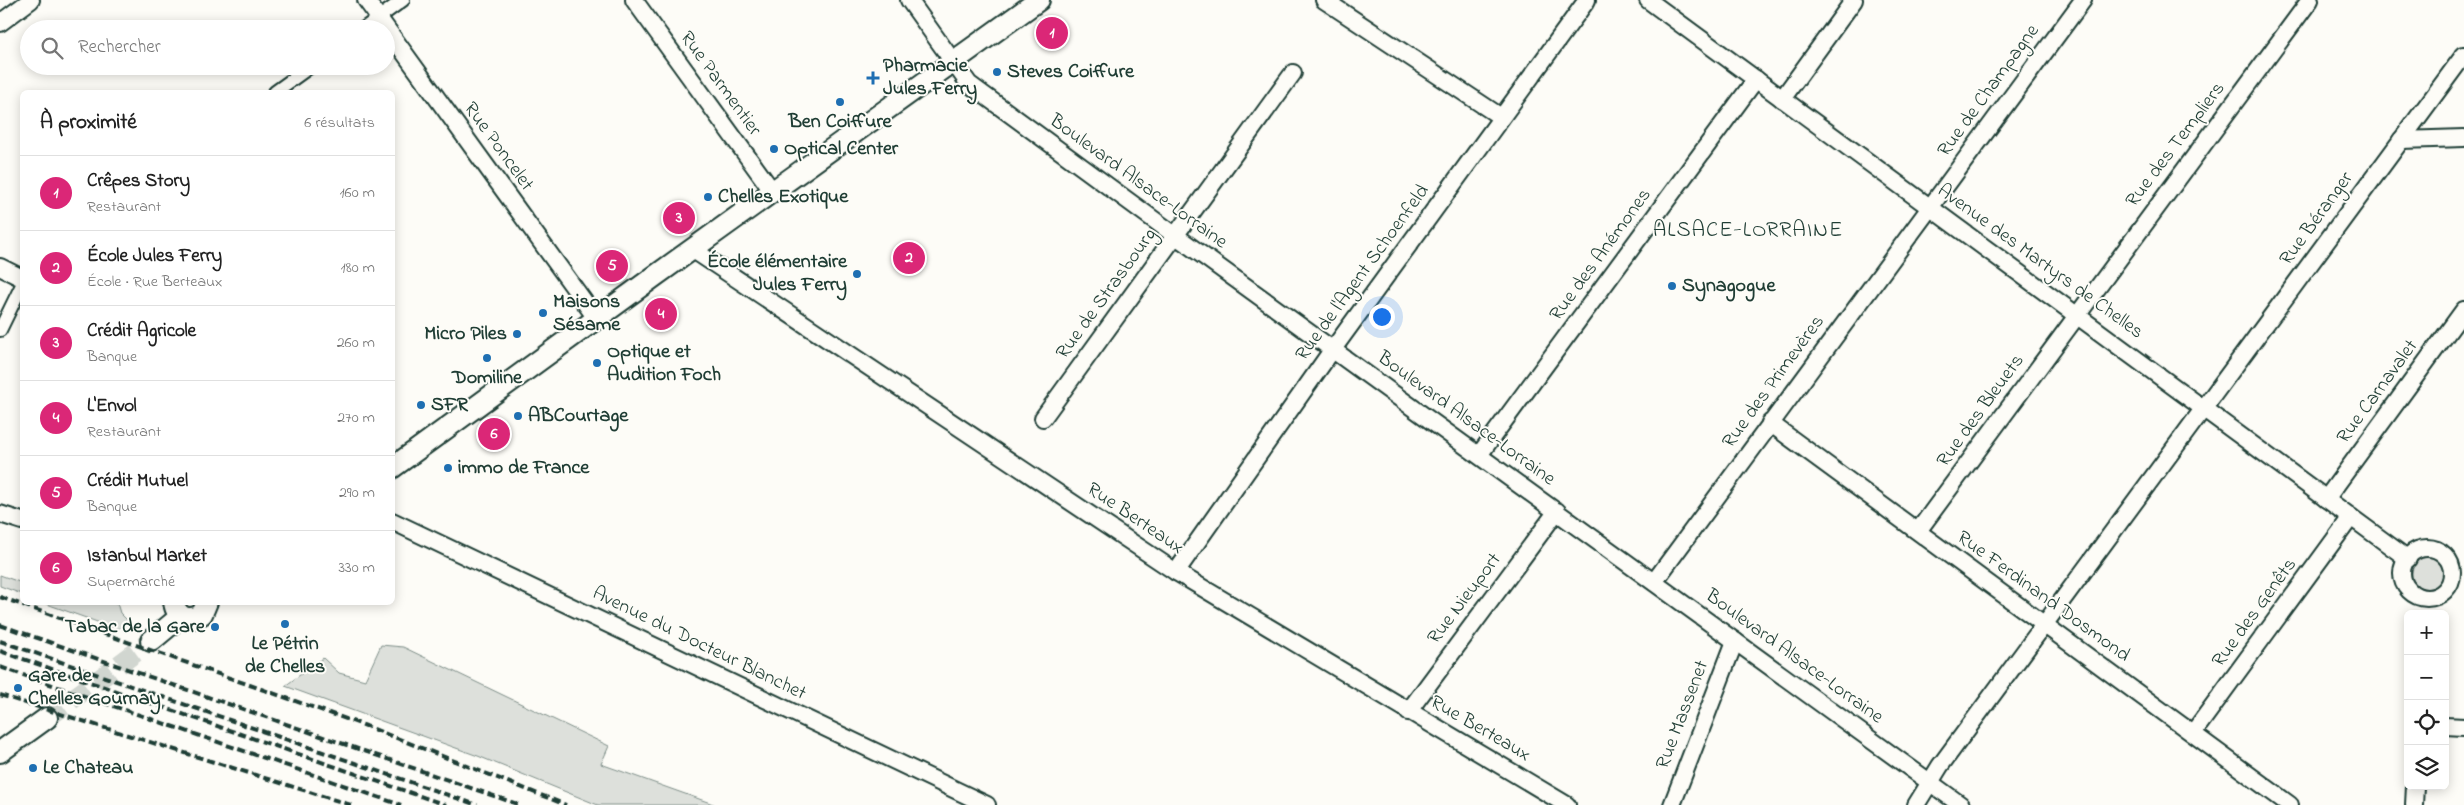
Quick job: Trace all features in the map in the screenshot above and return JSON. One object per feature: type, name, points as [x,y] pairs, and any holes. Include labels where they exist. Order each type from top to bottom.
[{"type":"street","points":[[0,23],[31,0]]},
{"type":"street","name":"Rue Poncelet","points":[[366,0],[378,18]]},
{"type":"street","points":[[375,20],[403,0]]},
{"type":"street","name":"Rue Parmentier","points":[[634,0],[773,192]]},
{"type":"street","name":"Boulevard Alsace-Lorraine","points":[[909,0],[969,84],[1961,805]]},
{"type":"street","points":[[395,466],[596,318],[1039,0]]},
{"type":"street","points":[[1324,0],[1501,117]]},
{"type":"street","name":"Rue de l'Agent Schoenfeld","points":[[1176,572],[1333,349],[1587,0]]},
{"type":"street","name":"Avenue des Martyrs de Chelles","points":[[1648,0],[2408,559]]},
{"type":"street","points":[[1782,99],[1854,0]]},
{"type":"street","name":"Rue de Champagne","points":[[1930,207],[2082,0]]},
{"type":"street","name":"Rue des Templiers","points":[[2078,316],[2310,0]]},
{"type":"street","name":"Rue Poncelet","points":[[395,41],[596,318]]},
{"type":"street","name":"Rue Béranger","points":[[1916,805],[1930,782],[2045,624],[2464,54]]},
{"type":"street","name":"Rue de Strasbourg","points":[[1043,418],[1293,73]]},
{"type":"street","points":[[277,90],[298,75]]},
{"type":"street","name":"Rue des Anémones","points":[[1480,455],[1756,79]]},
{"type":"street","points":[[2401,140],[2464,138]]},
{"type":"street","name":"Rue des Primevères","points":[[1654,582],[1930,207]]},
{"type":"street","name":"Rue Berteaux","points":[[692,249],[1176,572],[1408,712],[1567,805]]},
{"type":"street","points":[[0,267],[20,277]]},
{"type":"street","points":[[0,330],[20,290]]},
{"type":"street","name":"Rue Carnavalet","points":[[2326,499],[2464,310]]},
{"type":"street","name":"Rue des Bleuets","points":[[1918,531],[2078,316]]},
{"type":"street","name":"Rue Ferdinand Dosmond","points":[[1770,423],[2290,805]]},
{"type":"street","name":"Rue Nieuport","points":[[1408,712],[1557,511]]},
{"type":"street","points":[[0,514],[20,520]]},
{"type":"street","name":"Rue des Genêts","points":[[2193,733],[2351,518]]},
{"type":"street","name":"Avenue du Docteur Blanchet","points":[[395,522],[987,805]]},
{"type":"street","points":[[2420,550],[2436,550],[2448,560],[2458,575],[2447,589],[2434,597],[2426,606],[2412,593],[2404,580],[2404,565],[2408,559],[2420,550]]},
{"type":"street","points":[[151,641],[177,609],[192,619],[198,617],[206,609],[207,605]]},
{"type":"street","name":"Rue Massenet","points":[[1672,805],[1735,641]]},
{"type":"street","points":[[0,752],[47,718]]},
{"type":"street","points":[[2449,726],[2464,727]]},
{"type":"street","points":[[2414,805],[2416,790]]},
{"type":"shaded area","points":[[2429,557],[2436,558],[2441,562],[2445,567],[2445,581],[2441,586],[2436,590],[2429,591],[2422,590],[2417,586],[2413,581],[2412,574],[2413,567],[2417,562],[2422,558]]},
{"type":"shaded area","points":[[0,575],[20,582],[20,593],[0,586]]},
{"type":"shaded area","points":[[50,605],[118,605],[120,613],[129,622],[117,629]]},
{"type":"shaded area","points":[[381,645],[403,647],[609,746],[601,764],[716,805],[598,805],[478,756],[285,686],[323,658],[339,673],[365,680]]},
{"type":"tunnel","points":[[47,718],[151,641]]},
{"type":"railway","points":[[0,597],[20,604]]},
{"type":"railway","points":[[23,605],[366,726],[566,805]]},
{"type":"railway","points":[[0,625],[520,805]]},
{"type":"railway","points":[[0,641],[477,805]]},
{"type":"railway","points":[[0,651],[446,805]]},
{"type":"railway","points":[[0,667],[401,805]]},
{"type":"railway","points":[[0,695],[351,805]]},
{"type":"place","name":"Crêpes Story","points":[[1052,33]]},
{"type":"place","name":"Steves Coiffure","points":[[997,72]]},
{"type":"place","name":"Pharmacie Jules Ferry","points":[[873,78]]},
{"type":"place","name":"Ben Coiffure","points":[[840,102]]},
{"type":"place","name":"Optical Center","points":[[774,149]]},
{"type":"place","name":"Chelles Exotique","points":[[708,197]]},
{"type":"place","name":"Crédit Agricole","points":[[679,218]]},
{"type":"place","name":"École Jules Ferry","points":[[909,258]]},
{"type":"place","name":"Crédit Mutuel","points":[[612,266]]},
{"type":"place","name":"École élémentaire Jules Ferry","points":[[857,274]]},
{"type":"place","name":"Synagogue","points":[[1672,286]]},
{"type":"place","name":"Maisons Sésame","points":[[543,313]]},
{"type":"place","name":"L'Envol","points":[[661,314]]},
{"type":"place","name":"Micro Piles","points":[[517,334]]},
{"type":"place","name":"Domiline","points":[[487,358]]},
{"type":"place","name":"Optique et Audition Foch","points":[[597,363]]},
{"type":"place","name":"SFR","points":[[421,405]]},
{"type":"place","name":"ABCourtage","points":[[518,416]]},
{"type":"place","name":"Istanbul Market","points":[[494,434]]},
{"type":"place","name":"immo de France","points":[[448,468]]},
{"type":"place","name":"Le Pétrin de Chelles","points":[[285,624]]},
{"type":"place","name":"Tabac de la Gare","points":[[215,627]]},
{"type":"place","name":"Gare de Chelles Gournay","points":[[18,688]]},
{"type":"place","name":"Le Chateau","points":[[33,768]]},
{"type":"district","name":"ALSACE-LORRAINE","points":[[1748,231]]}]
